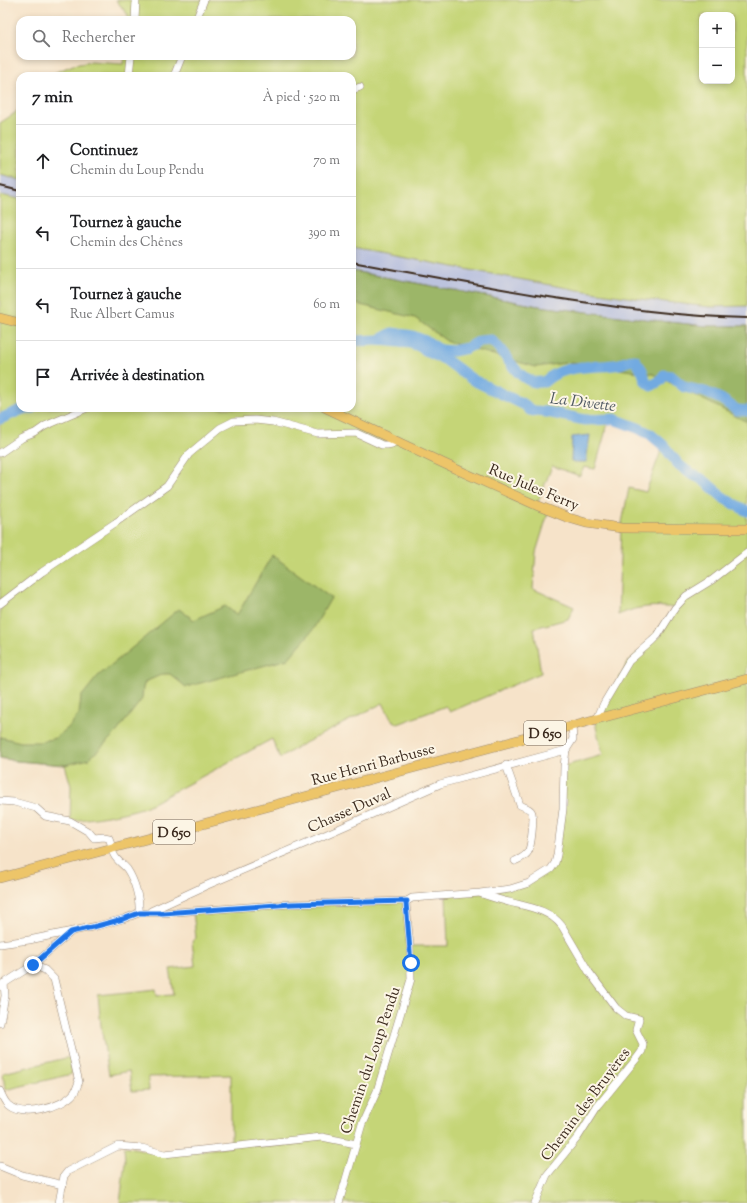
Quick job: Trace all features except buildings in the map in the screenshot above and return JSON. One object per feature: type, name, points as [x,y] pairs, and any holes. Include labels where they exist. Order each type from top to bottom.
[{"type":"main road","points":[[0,318],[16,322]]},
{"type":"main road","name":"Rue Jules Ferry","points":[[334,412],[435,460],[536,505],[586,523],[621,528],[747,528]]},
{"type":"main road","name":"Rue Henri Barbusse","points":[[2,877],[747,680]]},
{"type":"street","points":[[135,16],[136,0]]},
{"type":"street","points":[[198,16],[204,0]]},
{"type":"street","points":[[129,72],[131,60]]},
{"type":"street","points":[[176,72],[180,60]]},
{"type":"street","points":[[356,88],[360,87]]},
{"type":"street","points":[[0,453],[22,438],[78,412]]},
{"type":"street","points":[[0,604],[42,572],[167,486],[189,454],[220,428],[234,421],[255,420],[273,422],[318,434],[356,433],[382,445],[392,444],[395,441]]},
{"type":"street","points":[[596,719],[629,661],[652,642],[675,608],[686,596],[712,580],[747,553]]},
{"type":"street","points":[[0,944],[71,932],[123,919],[139,913],[292,904],[407,901],[412,898],[480,894],[510,889],[529,882],[551,870],[555,863],[563,809],[564,766],[566,750],[573,739],[572,726]]},
{"type":"street","name":"Chasse Duval","points":[[148,912],[440,784],[566,750]]},
{"type":"street","points":[[506,765],[520,804],[532,812],[534,818],[529,851],[525,856],[515,861]]},
{"type":"street","points":[[0,801],[14,802],[36,808],[45,816],[70,821],[89,832],[94,838],[109,838],[112,842],[111,849],[116,858],[127,870],[136,890],[140,904],[139,913]]},
{"type":"street","name":"Chemin des Bruyères","points":[[480,894],[537,909],[558,920],[589,972],[616,1008],[626,1016],[639,1019],[636,1030],[643,1044],[642,1051],[597,1107],[578,1137],[547,1175],[535,1203]]},
{"type":"street","name":"Chemin du Loup Pendu","points":[[339,1203],[362,1124],[377,1091],[411,979],[407,901]]},
{"type":"street","points":[[0,1023],[5,996],[2,984],[33,965],[71,932]]},
{"type":"street","points":[[48,935],[53,944],[50,951]]},
{"type":"street","points":[[0,1091],[3,1099],[14,1109],[44,1110],[64,1101],[74,1093],[79,1082],[54,979],[45,970],[33,965]]},
{"type":"street","points":[[59,1203],[64,1176],[68,1171],[118,1146],[142,1148],[164,1154],[322,1137],[356,1144]]},
{"type":"street","points":[[0,1166],[22,1175],[62,1185]]},
{"type":"shaded area","points":[[0,175],[16,179],[16,198],[0,195]]},
{"type":"shaded area","points":[[356,249],[578,290],[710,307],[747,306],[747,326],[706,326],[538,306],[356,272]]},
{"type":"green space","points":[[116,0],[747,0],[747,306],[710,307],[578,290],[356,249],[356,72],[56,72],[73,65],[91,62],[123,64],[124,60],[356,60],[356,16],[128,16]]},
{"type":"green space","points":[[16,112],[16,179],[0,175],[0,123]]},
{"type":"green space","points":[[0,195],[16,198],[16,412],[356,412],[356,272],[538,306],[706,326],[747,326],[747,1203],[120,1203],[125,1162],[124,1146],[164,1154],[231,1147],[231,1075],[148,1077],[149,1090],[132,1091],[129,1071],[109,1075],[101,1026],[98,995],[156,989],[157,995],[174,994],[170,969],[195,966],[192,941],[196,938],[193,911],[407,901],[410,946],[448,946],[446,895],[480,893],[529,883],[555,863],[564,766],[603,755],[596,727],[597,719],[629,661],[643,648],[675,608],[646,607],[618,615],[621,528],[629,488],[646,492],[663,445],[647,432],[624,422],[609,419],[595,469],[584,467],[580,476],[552,466],[537,505],[549,510],[536,552],[533,589],[574,607],[568,619],[534,628],[541,673],[450,712],[446,706],[398,724],[391,719],[383,703],[301,745],[280,758],[272,739],[145,807],[99,817],[70,821],[71,786],[65,765],[0,758]]},
{"type":"green space","points":[[356,272],[538,306],[706,326],[747,326],[747,421],[653,374],[572,362],[536,367],[448,342],[415,318],[356,304]]},
{"type":"green space","points":[[272,555],[331,598],[312,631],[288,659],[186,687],[170,674],[163,674],[145,682],[142,699],[116,733],[89,759],[65,765],[0,758],[0,737],[21,742],[40,742],[55,738],[68,728],[79,714],[81,697],[98,676],[179,609],[194,620],[225,606],[237,615]]},
{"type":"green space","points":[[70,1057],[72,1074],[5,1090],[3,1073]]},
{"type":"water","points":[[590,435],[586,462],[571,462],[572,437]]},
{"type":"waterway","name":"La Divette","points":[[379,340],[392,333],[413,336],[428,342],[440,350],[453,351],[467,348],[480,341],[491,340],[501,350],[514,368],[532,382],[544,382],[551,376],[560,372],[577,368],[617,365],[635,360],[642,370],[646,382],[651,386],[660,381],[664,375],[671,376],[684,387],[705,392],[721,399],[737,410],[747,411]]},
{"type":"waterway","name":"La Divette","points":[[356,341],[379,340],[410,343],[419,346],[446,360],[473,380],[525,405],[530,410],[585,420],[614,419],[638,428],[650,434],[663,445],[678,464],[691,474],[707,483],[725,499],[747,511]]},
{"type":"waterway","name":"La Divette","points":[[0,419],[16,412]]},
{"type":"railway","points":[[0,186],[16,190]]},
{"type":"railway","points":[[356,263],[500,289],[598,304],[672,314],[747,318]]},
{"type":"route","points":[[33,965],[71,932],[123,919],[139,913],[163,913],[292,904],[407,901],[411,963]]}]
